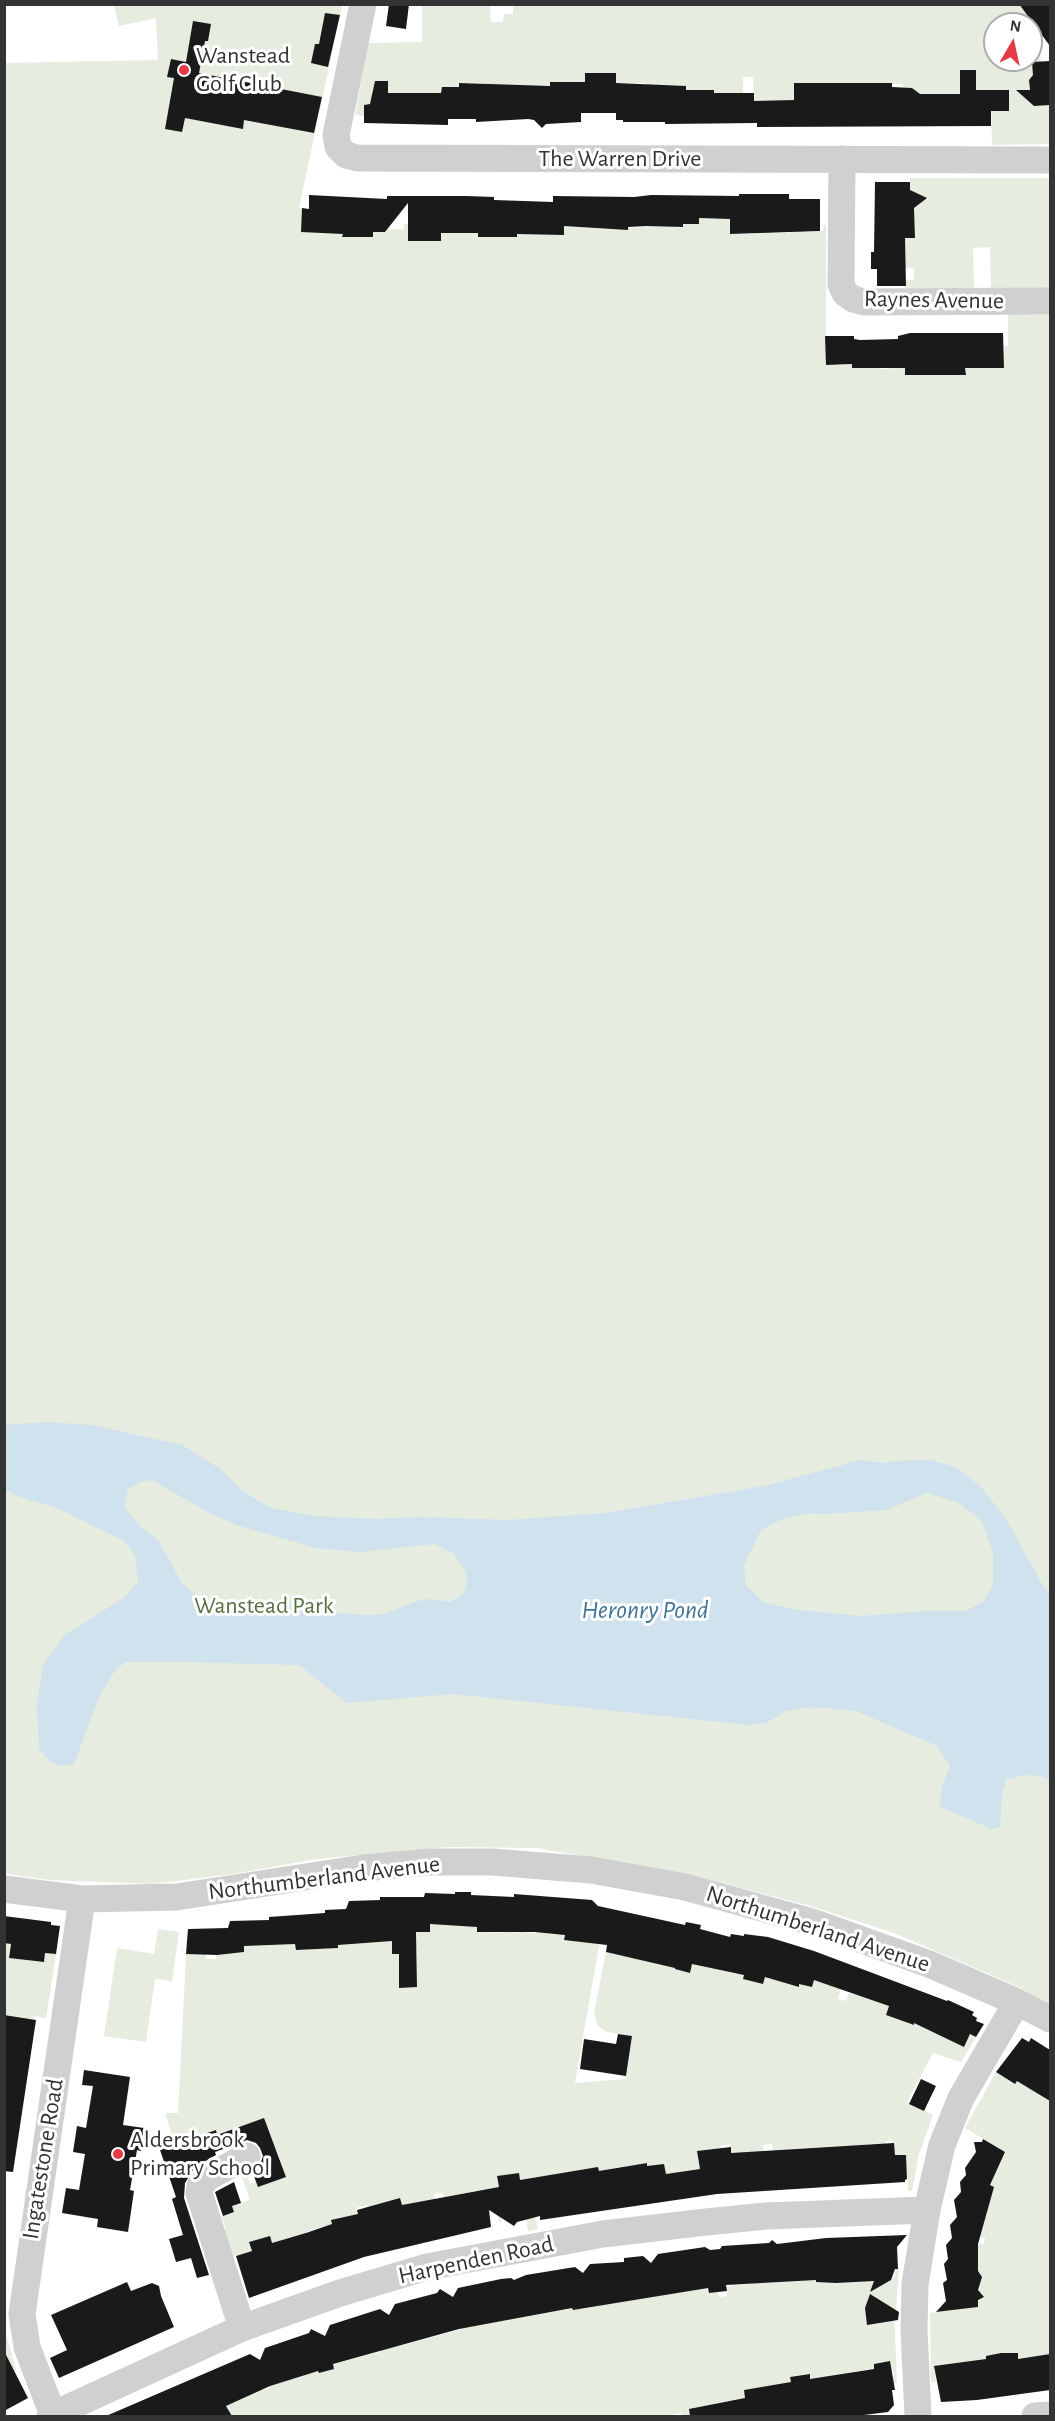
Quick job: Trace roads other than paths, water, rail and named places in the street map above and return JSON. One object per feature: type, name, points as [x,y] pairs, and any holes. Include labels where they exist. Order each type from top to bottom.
[{"type":"street","name":"The Warren Drive","points":[[363,4],[336,135],[338,147],[346,154],[357,158],[1050,160]]},
{"type":"street","name":"Raynes Avenue","points":[[842,159],[841,284],[845,293],[853,299],[864,303],[1050,301]]},
{"type":"street","name":"Northumberland Avenue","points":[[4,1888],[82,1899],[188,1895],[363,1868],[430,1862],[493,1862],[556,1866],[686,1887],[778,1911],[870,1941],[1017,2002],[1050,2019]]},
{"type":"street","name":"Ingatestone Road","points":[[51,2416],[34,2367],[22,2314],[82,1899]]},
{"type":"street","points":[[918,2416],[914,2331],[915,2283],[927,2210],[942,2145],[961,2098],[1017,2002]]},
{"type":"street","points":[[242,2328],[199,2193],[200,2186],[207,2178],[247,2156]]},
{"type":"street","name":"Harpenden Road","points":[[51,2416],[242,2328],[340,2293],[427,2266],[603,2234],[766,2216],[927,2210]]},
{"type":"street","points":[[1035,2416],[1050,2415]]},
{"type":"water","name":"Heronry Pond","points":[[45,1422],[92,1425],[182,1445],[219,1468],[244,1492],[271,1508],[314,1516],[375,1519],[420,1517],[509,1520],[605,1513],[764,1486],[861,1460],[881,1463],[930,1460],[956,1467],[981,1487],[1006,1519],[1050,1595],[1050,1781],[1041,1776],[1023,1775],[1006,1780],[1002,1793],[1000,1827],[992,1829],[940,1807],[942,1787],[950,1765],[935,1745],[856,1711],[814,1707],[786,1711],[766,1723],[749,1725],[453,1694],[347,1703],[299,1665],[183,1662],[125,1662],[114,1672],[99,1697],[74,1764],[61,1766],[50,1761],[39,1749],[37,1704],[43,1665],[65,1635],[125,1597],[138,1582],[135,1555],[124,1541],[57,1508],[17,1496],[5,1489],[5,1425]],"holes":[[[152,1480],[211,1514],[236,1525],[316,1548],[361,1552],[434,1544],[453,1553],[465,1570],[467,1581],[464,1593],[451,1602],[429,1599],[417,1601],[385,1614],[362,1615],[318,1611],[281,1599],[237,1610],[208,1606],[182,1583],[158,1540],[140,1526],[124,1507],[128,1489],[141,1482]],[[927,1493],[959,1503],[981,1520],[993,1552],[993,1586],[984,1601],[966,1611],[927,1611],[861,1616],[798,1610],[764,1603],[746,1585],[744,1565],[761,1530],[782,1519],[810,1513],[886,1510]]]},
{"type":"place","name":"Wanstead Golf Club","points":[[184,70]]},
{"type":"place","name":"Aldersbrook Primary School","points":[[118,2154]]},
{"type":"park label","name":"Wanstead Park","points":[[264,1606]]}]
